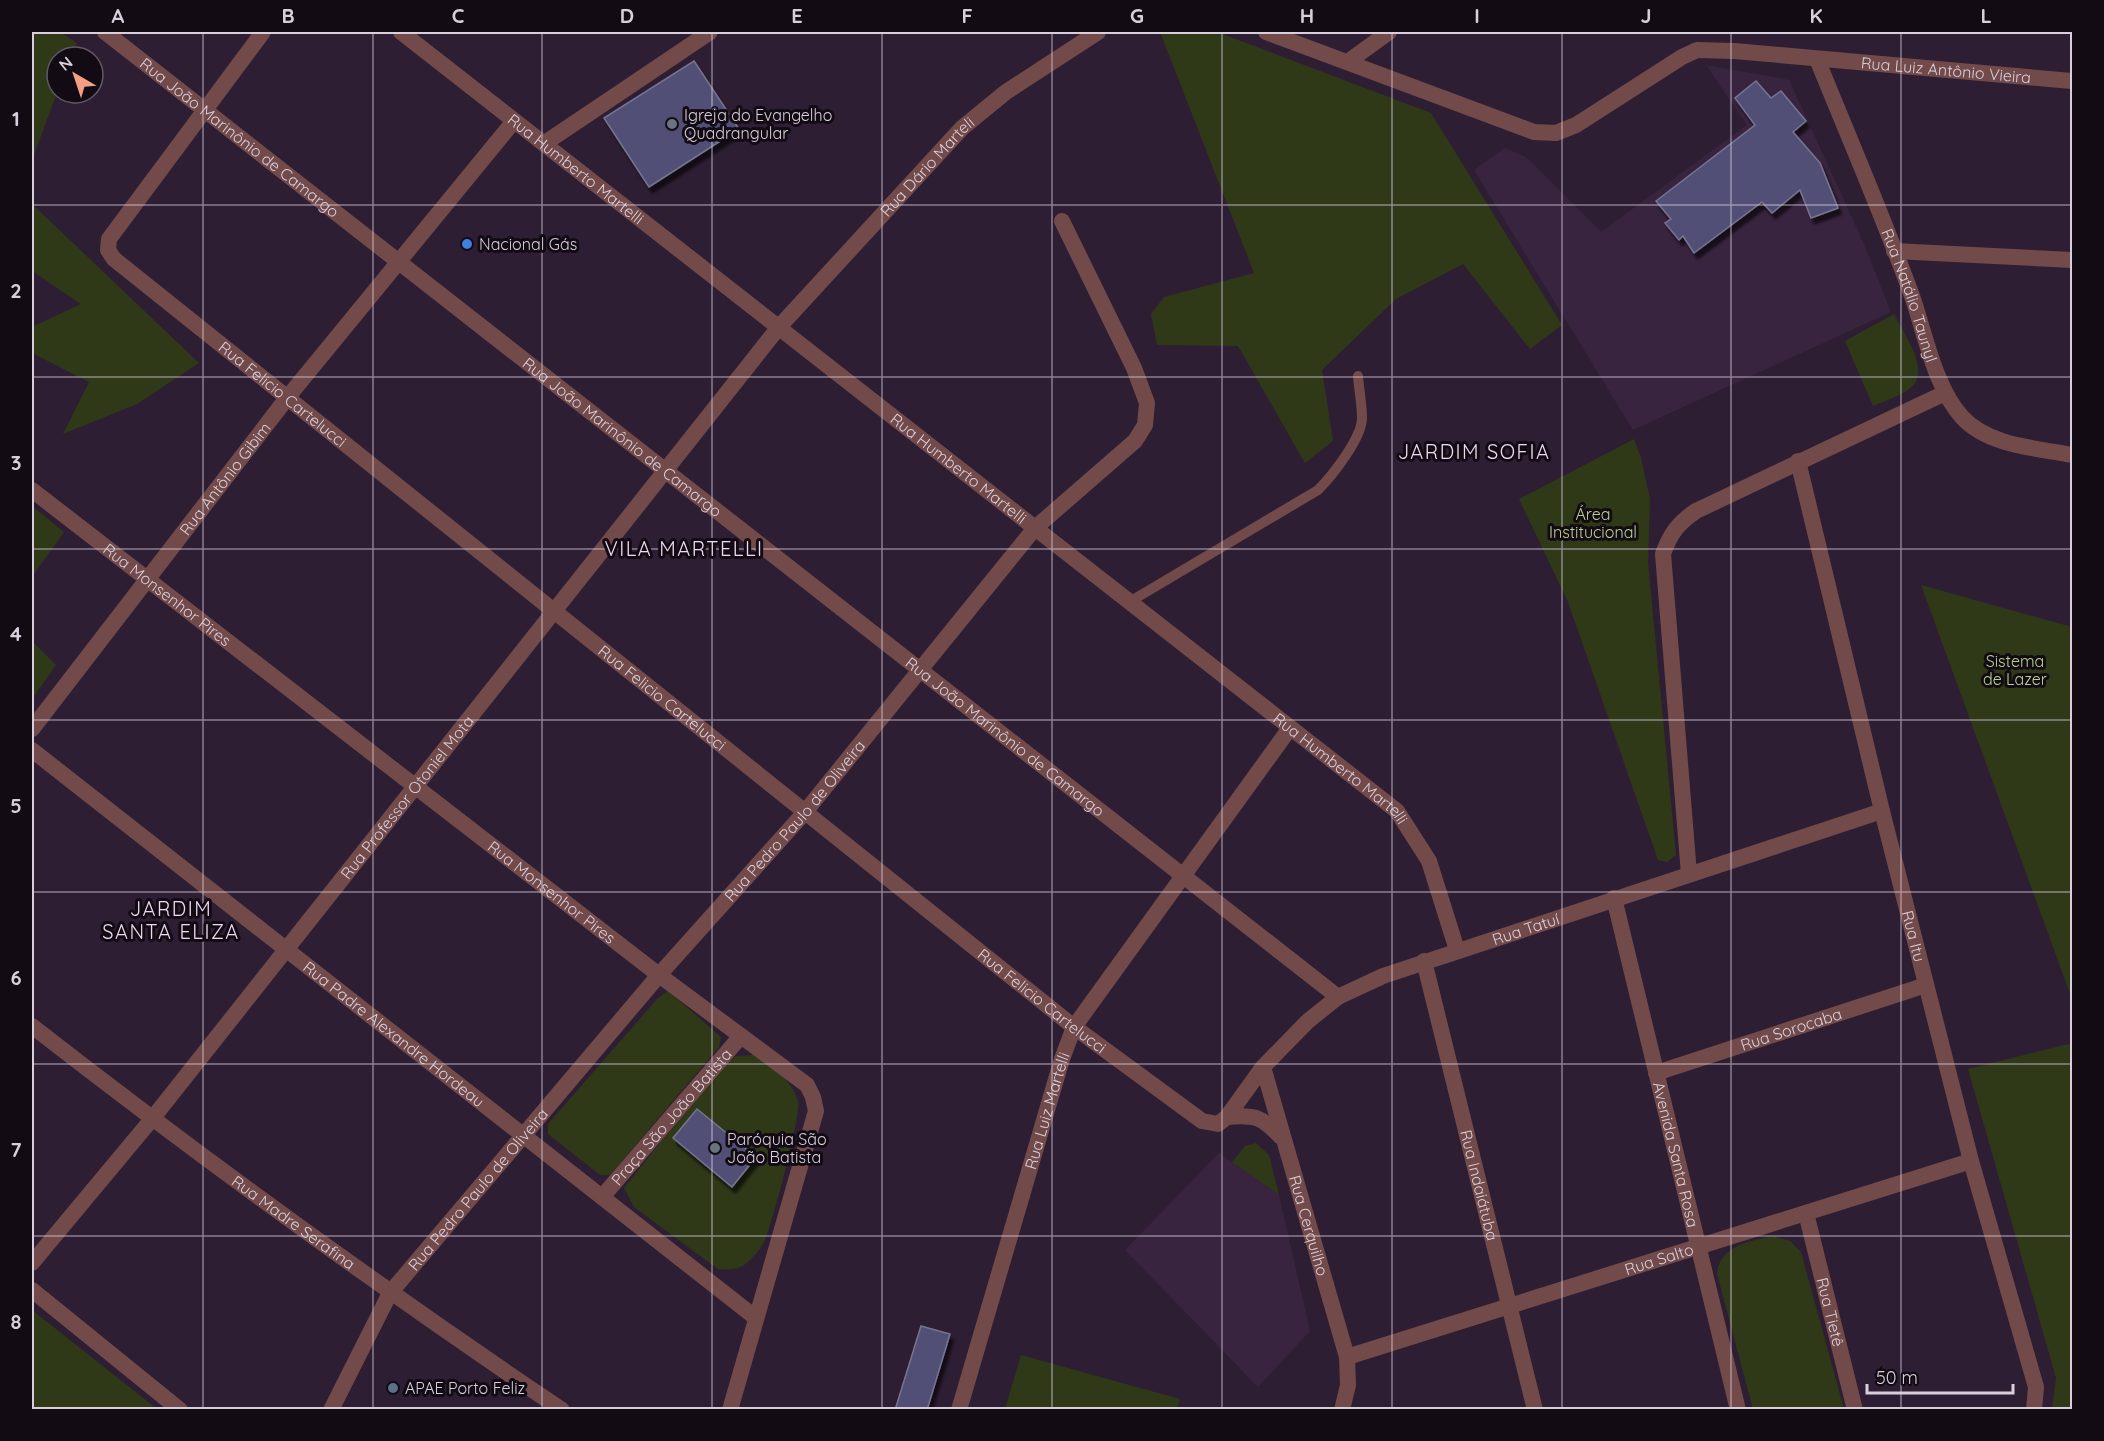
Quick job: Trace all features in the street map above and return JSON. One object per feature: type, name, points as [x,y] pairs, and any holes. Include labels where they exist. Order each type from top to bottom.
[{"type":"street","name":"Rua João Marinônio de Camargo","points":[[105,32],[1338,997]]},
{"type":"street","points":[[205,108],[263,32]]},
{"type":"street","name":"Rua Humberto Martelli","points":[[401,32],[1131,601],[1397,812],[1429,861],[1457,950]]},
{"type":"street","points":[[545,143],[710,32]]},
{"type":"street","name":"Rua Dário Marteli","points":[[779,327],[962,128],[1006,92],[1098,32]]},
{"type":"street","name":"Rua Luiz Antônio Vieira","points":[[1266,32],[1349,61],[1533,132],[1556,133],[1576,125],[1682,57],[1697,50],[1734,51],[2073,81]]},
{"type":"street","points":[[1349,61],[1389,32]]},
{"type":"street","name":"Rua Natálio Taunyl","points":[[1817,59],[1894,251],[1945,393],[1962,417],[1989,435],[2019,445],[2073,455]]},
{"type":"street","name":"Rua Felicio Cartelucci","points":[[205,108],[108,239],[108,250],[114,259],[1074,1027],[1202,1121],[1222,1121]]},
{"type":"street","name":"Rua Antônio Gibim","points":[[32,729],[146,578],[287,398],[514,121]]},
{"type":"street","name":"Rua Pedro Paulo de Oliveira","points":[[331,1410],[390,1293],[659,975],[805,812],[1035,528],[1136,441],[1145,425],[1147,403],[1134,368],[1062,221]]},
{"type":"street","points":[[1894,251],[2073,260]]},
{"type":"street","name":"Rua Professor Otoniel Mota","points":[[32,1263],[152,1119],[779,327]]},
{"type":"street","points":[[1689,874],[1663,554],[1669,537],[1680,522],[1696,511],[1945,393]]},
{"type":"street","name":"Rua Itu","points":[[1798,461],[1882,811],[1971,1161],[2036,1387],[2034,1410]]},
{"type":"street","name":"Rua Monsenhor Pires","points":[[32,490],[659,975],[807,1085],[816,1111],[730,1410]]},
{"type":"street","name":"Rua Luiz Martelli","points":[[958,1410],[1062,1059],[1074,1027],[1290,728]]},
{"type":"street","name":"Rua Padre Alexandre Hordeau","points":[[32,750],[756,1318]]},
{"type":"street","name":"Rua Tatuí","points":[[1222,1121],[1263,1068],[1308,1021],[1338,997],[1383,976],[1424,961],[1882,811]]},
{"type":"street","name":"Avenida Santa Rosa","points":[[1614,898],[1738,1410]]},
{"type":"street","name":"Rua Indaiátuba","points":[[1424,961],[1535,1410]]},
{"type":"street","name":"Rua Sorocaba","points":[[1656,1073],[1926,985]]},
{"type":"street","name":"Rua Madre Serafina","points":[[32,1026],[152,1119],[390,1293],[562,1410]]},
{"type":"street","name":"Praça São João Batista","points":[[602,1197],[741,1036]]},
{"type":"street","name":"Rua Cerquilho","points":[[1263,1068],[1347,1357],[1348,1385],[1342,1410]]},
{"type":"street","points":[[1222,1121],[1256,1117],[1266,1121],[1284,1140]]},
{"type":"street","name":"Rua Salto","points":[[1347,1357],[1971,1161]]},
{"type":"street","name":"Rua Tietê","points":[[1806,1213],[1855,1410]]},
{"type":"street","points":[[32,1290],[180,1410]]},
{"type":"lane","points":[[1131,601],[1318,490],[1333,474],[1347,453],[1362,421],[1358,376]]},
{"type":"shaded area","points":[[1706,65],[1789,80],[1864,244],[1891,312],[1633,430],[1474,170],[1505,148],[1526,157],[1601,232],[1747,125]]},
{"type":"shaded area","points":[[1219,1153],[1279,1195],[1310,1331],[1258,1387],[1125,1250]]},
{"type":"green space","points":[[32,32],[60,32],[77,43],[76,45],[45,45],[45,105],[53,105],[32,160]]},
{"type":"green space","points":[[1160,32],[1217,32],[1431,113],[1562,325],[1530,349],[1463,264],[1396,299],[1322,370],[1333,441],[1305,463],[1238,346],[1157,345],[1151,314],[1164,297],[1254,273]]},
{"type":"green space","points":[[32,204],[199,363],[137,404],[63,434],[89,382],[32,353],[32,327],[81,304],[32,271]]},
{"type":"green space","points":[[1894,314],[1915,354],[1918,374],[1915,383],[1908,390],[1873,406],[1845,341]]},
{"type":"green space","name":"Área Institucional","points":[[1634,439],[1641,458],[1650,499],[1648,562],[1676,855],[1667,862],[1658,860],[1568,602],[1519,499]]},
{"type":"green space","points":[[32,506],[64,532],[32,577]]},
{"type":"green space","name":"Sistema de Lazer","points":[[1921,585],[2072,627],[2072,999]]},
{"type":"green space","points":[[32,641],[56,665],[32,699]]},
{"type":"green space","points":[[668,991],[721,1037],[719,1047],[610,1175],[600,1175],[548,1134],[548,1124],[658,998]]},
{"type":"green space","points":[[2072,1043],[2072,1409],[2052,1409],[2056,1378],[1968,1069]]},
{"type":"green space","points":[[754,1055],[774,1069],[791,1086],[798,1101],[796,1126],[780,1192],[764,1242],[747,1263],[732,1269],[718,1269],[634,1207],[624,1188],[718,1070],[736,1056]]},
{"type":"green space","points":[[1256,1143],[1269,1155],[1279,1195],[1232,1162],[1245,1146]]},
{"type":"green space","points":[[1773,1236],[1790,1241],[1801,1252],[1844,1409],[1753,1409],[1717,1274],[1723,1257],[1737,1246]]},
{"type":"green space","points":[[32,1310],[157,1409],[32,1409]]},
{"type":"green space","points":[[1021,1355],[1180,1399],[1177,1409],[1005,1409]]},
{"type":"building","name":"Igreja do Evangelho Quadrangular","points":[[694,61],[739,129],[649,187],[604,118]]},
{"type":"building","points":[[1756,81],[1771,98],[1781,91],[1806,121],[1793,132],[1820,163],[1838,208],[1811,218],[1800,190],[1772,213],[1762,202],[1694,253],[1683,236],[1679,240],[1665,223],[1671,219],[1656,201],[1755,125],[1735,98]]},
{"type":"building","name":"Paróquia São João Batista","points":[[697,1109],[756,1157],[732,1187],[673,1138]]},
{"type":"building","points":[[921,1326],[950,1334],[927,1410],[895,1410]]},
{"type":"place","name":"Igreja do Evangelho Quadrangular","points":[[672,124]]},
{"type":"place","name":"Nacional Gás","points":[[467,244]]},
{"type":"place","name":"Paróquia São João Batista","points":[[715,1148]]},
{"type":"place","name":"APAE Porto Feliz","points":[[393,1388]]},
{"type":"district","name":"JARDIM SOFIA","points":[[1474,451]]},
{"type":"district","name":"VILA MARTELLI","points":[[684,548]]},
{"type":"district","name":"JARDIM SANTA ELIZA","points":[[171,920]]}]
